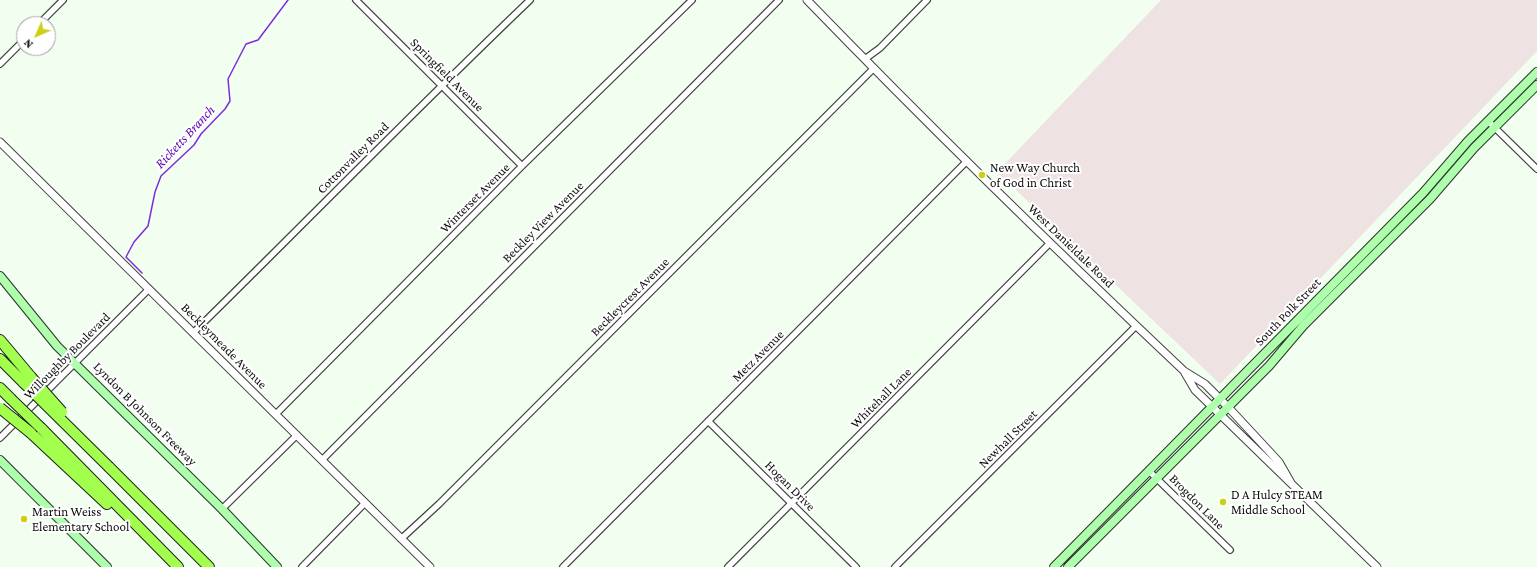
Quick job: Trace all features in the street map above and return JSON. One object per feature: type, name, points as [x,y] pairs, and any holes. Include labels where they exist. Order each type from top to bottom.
[{"type":"highway","points":[[0,340],[28,380],[109,467],[209,567]]},
{"type":"highway","points":[[0,359],[28,380]]},
{"type":"highway","points":[[0,388],[178,567]]},
{"type":"highway","points":[[0,408],[31,433],[86,485],[157,546]]},
{"type":"main road","name":"South Polk Street","points":[[1054,567],[1423,193],[1464,145],[1537,72]]},
{"type":"main road","name":"South Polk Street","points":[[1068,567],[1269,366],[1303,326],[1430,199],[1462,160],[1537,85]]},
{"type":"main road","name":"Lyndon B Johnson Freeway","points":[[0,276],[57,346],[222,509],[277,567]]},
{"type":"main road","points":[[1297,320],[1303,326]]},
{"type":"main road","points":[[0,460],[107,567]]},
{"type":"main road","points":[[1092,529],[1099,536]]},
{"type":"street","points":[[47,16],[63,0]]},
{"type":"street","name":"Springfield Avenue","points":[[356,0],[522,166]]},
{"type":"street","name":"Cottonvalley Road","points":[[194,333],[293,236],[441,85],[530,0]]},
{"type":"street","name":"Winterset Avenue","points":[[276,414],[522,166],[692,0]]},
{"type":"street","name":"Beckley View Avenue","points":[[322,460],[780,0]]},
{"type":"street","name":"West Danieldale Road","points":[[807,0],[865,60],[1136,326],[1184,371],[1205,384],[1279,462],[1291,483]]},
{"type":"street","points":[[865,60],[880,48],[927,0]]},
{"type":"street","points":[[0,64],[16,48]]},
{"type":"street","name":"Beckleycrest Avenue","points":[[401,539],[439,504],[874,68]]},
{"type":"street","points":[[1488,121],[1537,169]]},
{"type":"street","name":"Beckleymeade Avenue","points":[[0,142],[430,567]]},
{"type":"street","name":"Metz Avenue","points":[[563,567],[968,161]]},
{"type":"street","name":"Whitehall Lane","points":[[728,567],[1050,243]]},
{"type":"street","name":"Willoughby Boulevard","points":[[0,438],[76,364],[149,289]]},
{"type":"street","name":"Newhall Street","points":[[894,567],[1136,326]]},
{"type":"street","name":"West Danieldale Road","points":[[1184,371],[1195,390],[1274,469],[1291,483]]},
{"type":"street","name":"Hogan Drive","points":[[708,421],[856,567]]},
{"type":"street","points":[[222,509],[297,435]]},
{"type":"street","name":"Brogdon Lane","points":[[1149,471],[1230,550]]},
{"type":"street","points":[[1291,483],[1377,567]]},
{"type":"street","points":[[302,567],[365,503]]},
{"type":"shaded area","points":[[1161,0],[1537,0],[1537,51],[1220,384],[997,172]]},
{"type":"waterway","name":"Ricketts Branch","points":[[142,273],[126,257],[134,242],[148,226],[155,192],[161,176],[194,145],[201,134],[225,109],[230,101],[228,79],[246,44],[258,40],[288,0]]},
{"type":"place","name":"New Way Church of God in Christ","points":[[982,175]]},
{"type":"place","name":"D A Hulcy STEAM Middle School","points":[[1223,502]]},
{"type":"place","name":"Martin Weiss Elementary School","points":[[24,519]]}]
